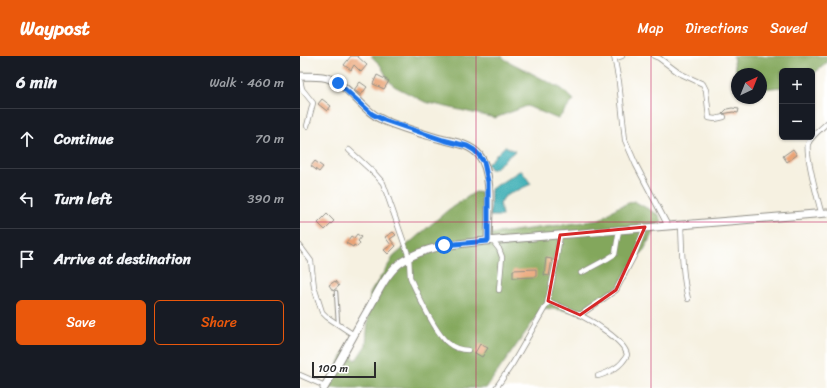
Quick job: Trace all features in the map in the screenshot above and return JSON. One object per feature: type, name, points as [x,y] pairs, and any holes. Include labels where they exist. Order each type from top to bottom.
[{"type":"street","points":[[622,56],[614,57],[619,82],[625,140],[633,160],[668,226]]},
{"type":"street","points":[[654,56],[680,73],[702,84],[706,90],[709,118],[715,120],[724,117]]},
{"type":"street","points":[[300,76],[324,77],[338,83],[372,114],[384,120],[443,140],[467,146],[474,150],[484,162],[488,182],[490,240],[499,249],[502,257],[499,290]]},
{"type":"street","points":[[300,80],[302,89],[313,104],[307,126]]},
{"type":"street","points":[[300,374],[325,387],[386,279],[396,267],[409,257],[427,249],[444,245],[490,240],[824,213],[809,161],[808,146],[812,138],[827,123]]},
{"type":"street","points":[[349,150],[383,183],[409,257],[410,277],[440,334],[453,347],[460,350],[468,350]]},
{"type":"street","points":[[681,224],[684,284],[688,299]]},
{"type":"street","points":[[580,315],[616,290],[634,256],[645,227]]},
{"type":"street","points":[[581,272],[615,254],[619,230]]},
{"type":"street","points":[[496,388],[513,363],[548,301],[560,235]]},
{"type":"street","points":[[300,246],[311,261],[314,287],[322,312],[338,325],[354,334]]},
{"type":"street","points":[[548,301],[580,315],[614,337],[626,351],[626,358],[616,368],[598,376]]},
{"type":"lane","points":[[336,292],[338,325]]},
{"type":"highlighted area","points":[[645,227],[616,290],[580,315],[548,301],[560,235]]},
{"type":"green space","points":[[371,56],[502,56],[506,60],[562,89],[574,100],[558,119],[527,106],[495,118],[425,102],[394,86],[389,81],[381,66]]},
{"type":"green space","points":[[733,56],[827,56],[827,63],[815,73],[815,68],[779,68],[779,87],[767,88],[767,68],[735,68]]},
{"type":"green space","points":[[475,192],[484,193],[487,222],[490,234],[600,220],[616,208],[634,201],[659,215],[662,221],[652,234],[643,252],[631,264],[619,286],[580,312],[543,308],[486,388],[325,388],[349,344],[353,358],[356,360],[366,345],[370,293],[393,257],[448,210]]},
{"type":"water","points":[[505,146],[515,151],[494,169],[490,169],[487,164]]},
{"type":"water","points":[[521,170],[531,184],[505,196],[500,204],[502,216],[490,216],[491,189]]},
{"type":"building","points":[[351,56],[357,56],[367,65],[361,72],[354,65],[351,70],[344,65]]},
{"type":"building","points":[[377,75],[389,81],[384,89],[373,84]]},
{"type":"building","points":[[360,82],[367,87],[361,95],[354,90]]},
{"type":"building","points":[[322,99],[331,106],[327,111],[318,104]]},
{"type":"building","points":[[727,109],[739,109],[738,113],[733,112],[722,114]]},
{"type":"building","points":[[793,149],[797,155],[787,162],[783,156]]},
{"type":"building","points":[[315,161],[323,167],[319,172],[311,166]]},
{"type":"building","points":[[327,214],[334,221],[325,230],[318,223]]},
{"type":"building","points":[[393,232],[396,235],[390,239],[396,246],[388,254],[384,250],[391,245],[385,237]]},
{"type":"building","points":[[357,234],[361,237],[358,241],[360,243],[357,247],[354,245],[353,247],[346,243],[351,236],[354,238]]},
{"type":"building","points":[[546,258],[552,259],[549,276],[544,275]]},
{"type":"building","points":[[536,269],[536,277],[513,278],[513,270]]},
{"type":"building","points":[[335,281],[339,286],[333,291],[329,285]]},
{"type":"building","points":[[480,344],[488,348],[482,357],[475,353]]},
{"type":"route","points":[[338,83],[372,114],[395,125],[467,146],[474,150],[484,162],[488,182],[488,241],[444,245]]}]
